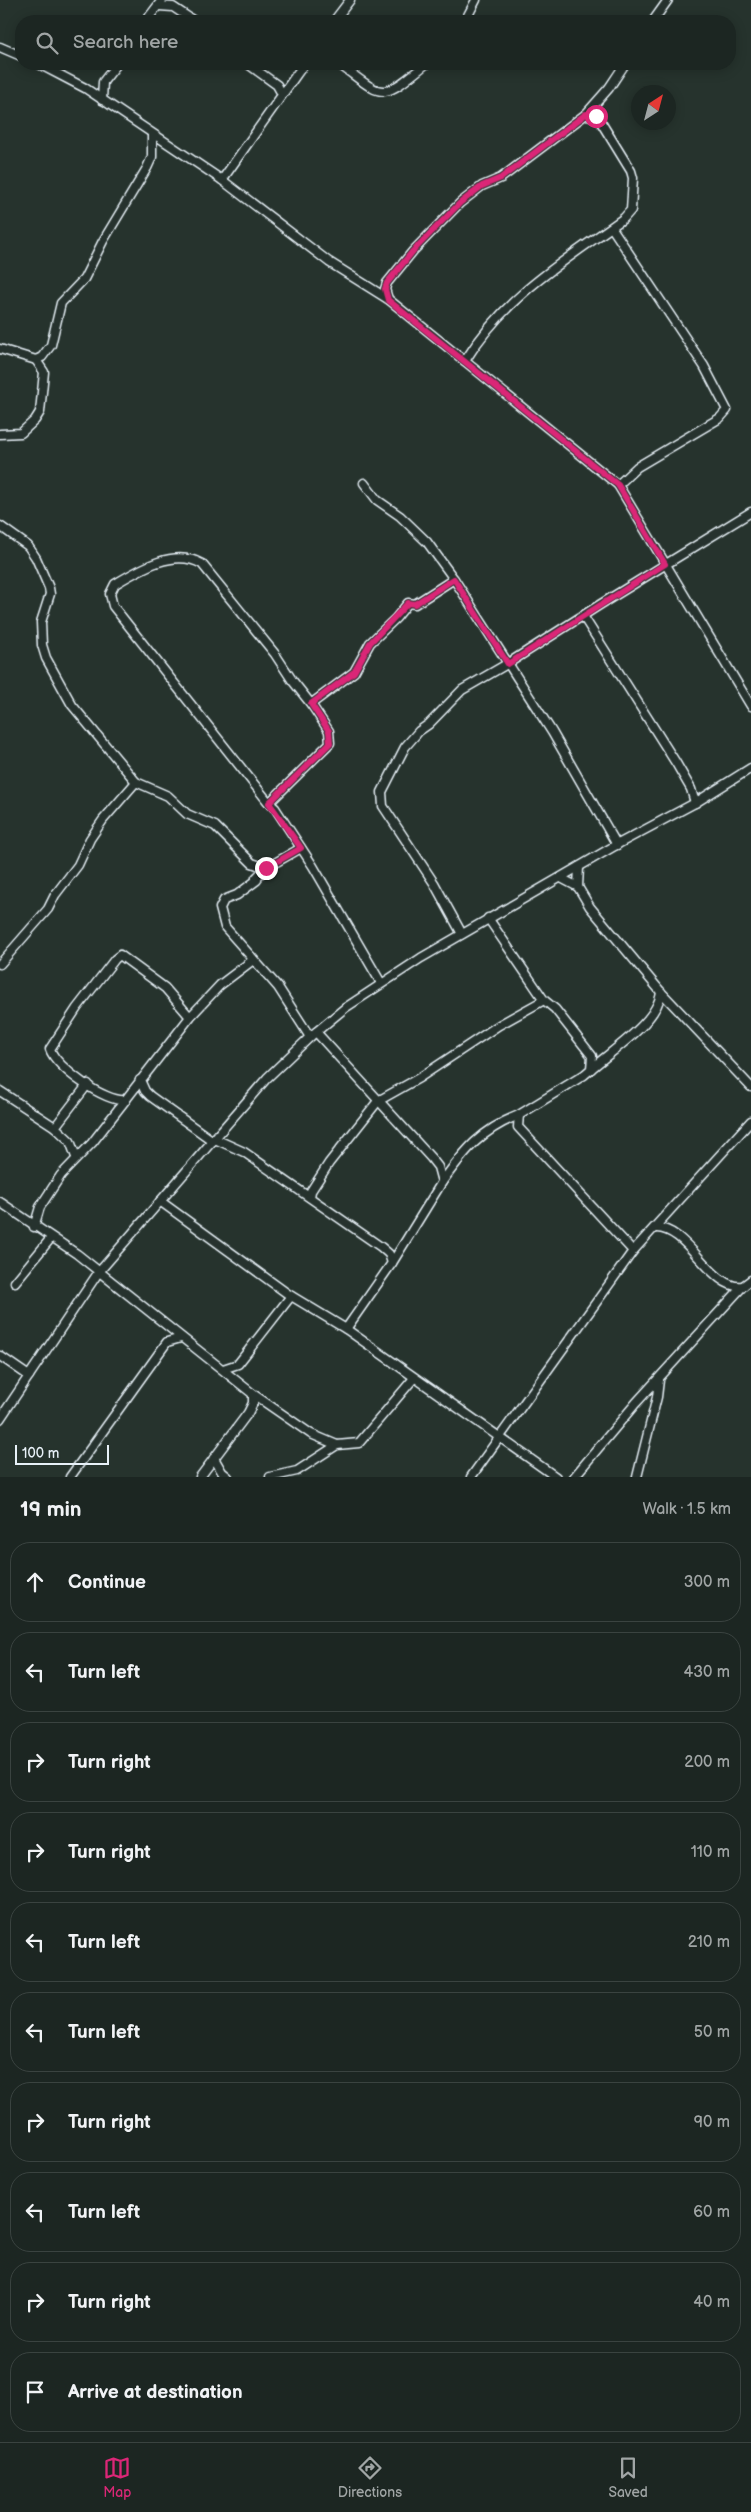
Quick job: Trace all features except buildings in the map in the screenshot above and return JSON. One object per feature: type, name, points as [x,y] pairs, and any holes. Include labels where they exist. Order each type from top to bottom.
[{"type":"street","points":[[339,15],[350,0]]},
{"type":"street","points":[[468,15],[476,0]]},
{"type":"street","points":[[657,15],[668,0]]},
{"type":"street","points":[[151,15],[160,3],[169,3],[186,15]]},
{"type":"street","points":[[0,47],[15,53]]},
{"type":"street","points":[[50,70],[87,90],[222,180],[329,262],[388,300],[618,485],[751,706]]},
{"type":"street","points":[[87,90],[103,82],[112,70]]},
{"type":"street","points":[[256,70],[277,85],[282,94]]},
{"type":"street","points":[[222,180],[300,70]]},
{"type":"street","points":[[347,70],[373,90],[382,92],[394,88],[418,70]]},
{"type":"street","points":[[388,300],[385,289],[387,283],[447,215],[482,186],[501,178],[586,114],[609,88],[621,70]]},
{"type":"street","points":[[102,100],[103,82]]},
{"type":"street","points":[[465,361],[501,311],[518,295],[612,228],[631,210],[633,178],[629,168],[599,119],[586,114]]},
{"type":"street","points":[[36,360],[42,357],[51,345],[61,303],[84,279],[103,241],[147,168],[152,157],[152,134]]},
{"type":"street","points":[[612,228],[704,366],[727,410],[720,418],[637,467],[618,485]]},
{"type":"street","points":[[0,350],[36,360],[44,372],[40,412],[35,420],[21,433],[0,434]]},
{"type":"street","points":[[364,483],[377,500],[400,516],[426,542],[454,579],[552,732],[617,844]]},
{"type":"street","points":[[462,934],[434,883],[383,806],[382,792],[405,747],[418,731],[429,724],[462,690],[508,664],[665,564],[751,512]]},
{"type":"street","points":[[0,526],[28,546],[36,558],[50,588],[41,622],[42,645],[46,658],[72,705],[136,782],[168,796],[187,814],[215,826],[252,863],[266,868]]},
{"type":"street","points":[[269,803],[330,743],[329,731],[311,704],[208,569],[192,558],[174,557],[148,567],[115,584],[111,589],[112,606],[269,803],[301,848],[367,955],[382,983]]},
{"type":"street","points":[[311,704],[354,672],[370,643],[408,603],[415,604],[454,579]]},
{"type":"street","points":[[583,616],[676,763],[691,789],[695,803]]},
{"type":"street","points":[[0,1419],[98,1272],[267,1078],[313,1034],[345,1008],[382,983],[488,918],[561,878],[617,844],[695,803],[751,768]]},
{"type":"street","points":[[0,964],[48,909],[54,895],[78,865],[90,839],[103,820],[136,782]]},
{"type":"street","points":[[301,848],[266,868],[256,878],[257,880],[237,895],[224,900],[220,908],[225,928],[278,987],[313,1034],[434,1162],[442,1182]]},
{"type":"street","points":[[578,887],[580,867]]},
{"type":"street","points":[[561,878],[578,887],[590,907],[661,992],[751,1087]]},
{"type":"street","points":[[488,918],[544,1000],[555,1009],[592,1056],[602,1059]]},
{"type":"street","points":[[126,1100],[109,1099],[70,1073],[52,1055],[50,1049],[77,1008],[118,956],[125,957],[165,988],[190,1016]]},
{"type":"street","points":[[34,1227],[40,1207],[76,1157],[92,1143],[190,1016],[220,985],[253,960]]},
{"type":"street","points":[[658,1008],[661,992]]},
{"type":"street","points":[[308,1194],[329,1163],[378,1101],[419,1078],[499,1025],[544,1000]]},
{"type":"street","points":[[346,1329],[392,1263],[442,1182],[465,1151],[484,1133],[568,1087],[633,1033],[658,1008],[672,1004]]},
{"type":"street","points":[[591,1069],[592,1056]]},
{"type":"street","points":[[140,1080],[145,1092]]},
{"type":"street","points":[[55,1128],[88,1084]]},
{"type":"street","points":[[0,1091],[55,1128],[70,1141],[76,1157]]},
{"type":"street","points":[[132,1091],[145,1092],[214,1140],[238,1148],[308,1194],[381,1247],[389,1254],[392,1263]]},
{"type":"street","points":[[109,1099],[115,1113]]},
{"type":"street","points":[[518,1127],[519,1114]]},
{"type":"street","points":[[505,1121],[518,1127],[633,1251]]},
{"type":"street","points":[[471,1477],[633,1251],[751,1121]]},
{"type":"street","points":[[160,1201],[291,1296],[346,1329],[556,1477]]},
{"type":"street","points":[[0,1202],[34,1227],[77,1254],[253,1394],[311,1434],[337,1445]]},
{"type":"street","points":[[655,1228],[670,1231],[731,1286],[743,1286]]},
{"type":"street","points":[[15,1282],[51,1238]]},
{"type":"street","points":[[574,1477],[628,1412],[743,1286],[751,1280]]},
{"type":"street","points":[[223,1369],[238,1364],[291,1296]]},
{"type":"street","points":[[166,1326],[167,1342]]},
{"type":"street","points":[[70,1477],[167,1342],[181,1338]]},
{"type":"street","points":[[0,1356],[28,1376]]},
{"type":"street","points":[[270,1477],[297,1471],[337,1445],[359,1443],[414,1378]]},
{"type":"street","points":[[637,1477],[657,1397],[659,1380]]},
{"type":"street","points":[[200,1477],[248,1413],[253,1403],[253,1394]]},
{"type":"street","points":[[214,1458],[222,1472],[228,1477]]},
{"type":"route","points":[[266,868],[301,848],[275,808],[269,803],[286,784],[330,743],[329,731],[311,704],[354,672],[370,643],[396,618],[408,603],[415,604],[454,579],[508,664],[564,627],[643,580],[665,564],[618,485],[388,300],[385,289],[387,283],[413,251],[460,203],[482,186],[501,178],[586,114],[596,116]]}]
